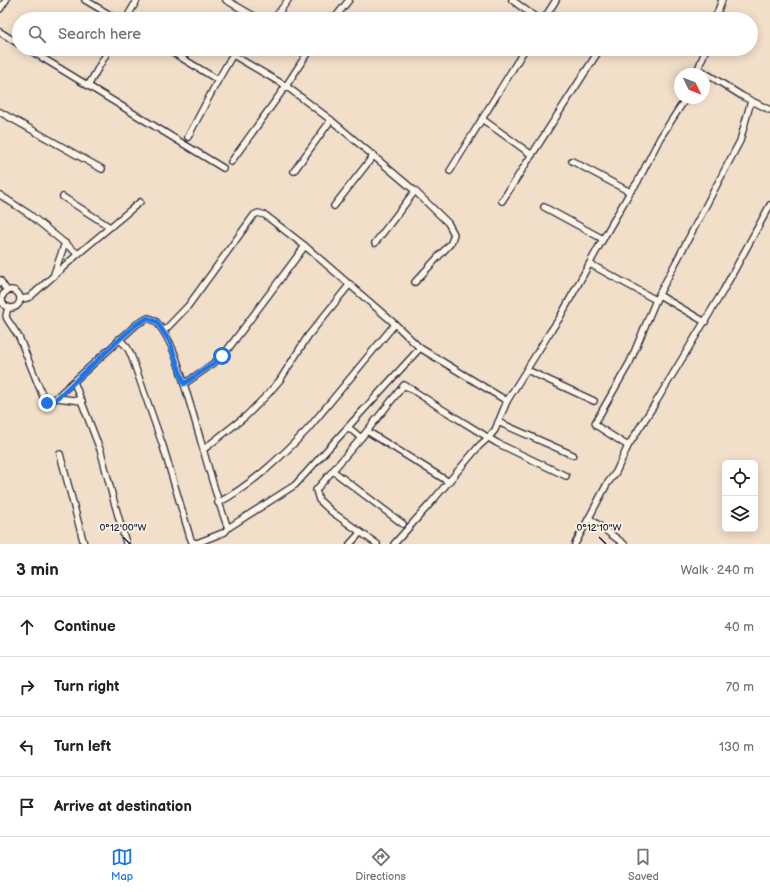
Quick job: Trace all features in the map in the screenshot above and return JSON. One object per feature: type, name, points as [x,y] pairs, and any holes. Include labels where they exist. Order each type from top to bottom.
[{"type":"street","points":[[0,9],[6,0]]},
{"type":"street","points":[[85,0],[105,12]]},
{"type":"street","points":[[130,12],[137,0]]},
{"type":"street","points":[[226,0],[244,12]]},
{"type":"street","points":[[279,12],[288,0]]},
{"type":"street","points":[[340,12],[349,0]]},
{"type":"street","points":[[512,0],[528,12]]},
{"type":"street","points":[[548,12],[556,0]]},
{"type":"street","points":[[718,12],[722,0]]},
{"type":"street","points":[[0,32],[12,40]]},
{"type":"street","points":[[39,56],[223,168]]},
{"type":"street","points":[[88,86],[105,56]]},
{"type":"street","points":[[179,56],[218,80]]},
{"type":"street","points":[[188,137],[232,56]]},
{"type":"street","points":[[235,56],[286,86],[331,120],[415,191],[448,224],[454,234],[451,243],[415,282]]},
{"type":"street","points":[[231,162],[286,86],[304,56]]},
{"type":"street","points":[[450,171],[521,56]]},
{"type":"street","points":[[502,201],[596,56]]},
{"type":"street","points":[[699,68],[704,56]]},
{"type":"street","points":[[710,79],[770,110]]},
{"type":"street","points":[[628,446],[597,426],[595,423],[630,362],[657,297],[740,141],[751,101]]},
{"type":"street","points":[[394,544],[479,446],[495,430],[507,402],[559,319],[603,239],[630,192],[637,183],[660,138],[682,104]]},
{"type":"street","points":[[0,112],[102,169]]},
{"type":"street","points":[[482,119],[532,155]]},
{"type":"street","points":[[294,171],[331,120]]},
{"type":"street","points":[[334,206],[374,155]]},
{"type":"street","points":[[572,161],[630,192]]},
{"type":"street","points":[[375,243],[415,191]]},
{"type":"street","points":[[0,195],[29,214],[78,254]]},
{"type":"street","points":[[63,197],[110,227]]},
{"type":"street","points":[[21,299],[28,298],[140,202]]},
{"type":"street","points":[[575,544],[607,484],[616,472],[628,446],[705,322],[770,205]]},
{"type":"street","points":[[544,207],[603,239]]},
{"type":"street","points":[[164,331],[188,306],[254,215],[258,213],[271,219],[305,246],[350,284],[420,348],[507,402]]},
{"type":"street","points":[[53,276],[65,243]]},
{"type":"street","points":[[184,384],[214,363],[228,349],[305,246]]},
{"type":"street","points":[[590,264],[705,322]]},
{"type":"street","points":[[0,280],[8,291]]},
{"type":"street","points":[[204,449],[246,416],[268,394],[280,380],[308,336],[350,284]]},
{"type":"street","points":[[12,290],[16,291],[20,295],[21,299],[14,308],[8,307],[3,302],[3,296],[8,291],[12,290]]},
{"type":"street","points":[[8,307],[6,316],[7,319],[19,337],[44,399],[49,404],[137,324],[148,318],[157,322],[170,342],[176,359],[204,449],[218,503],[228,528]]},
{"type":"street","points":[[218,503],[251,483],[308,430],[395,324]]},
{"type":"street","points":[[120,339],[130,351],[151,410],[192,542],[197,543],[222,534],[228,528],[295,485],[420,348]]},
{"type":"street","points":[[527,370],[594,401]]},
{"type":"street","points":[[74,382],[101,452],[126,543]]},
{"type":"street","points":[[377,544],[332,512],[319,500],[316,490],[404,385],[488,438],[566,476]]},
{"type":"street","points":[[57,398],[82,401]]},
{"type":"street","points":[[498,422],[573,455]]},
{"type":"street","points":[[348,427],[361,438]]},
{"type":"street","points":[[367,431],[449,482]]},
{"type":"street","points":[[60,454],[84,544]]},
{"type":"street","points":[[333,471],[403,524]]},
{"type":"street","points":[[589,518],[624,544]]},
{"type":"street","points":[[350,544],[360,533]]},
{"type":"route","points":[[47,403],[52,403],[120,339],[137,324],[148,318],[157,322],[170,342],[184,384],[222,356]]}]
